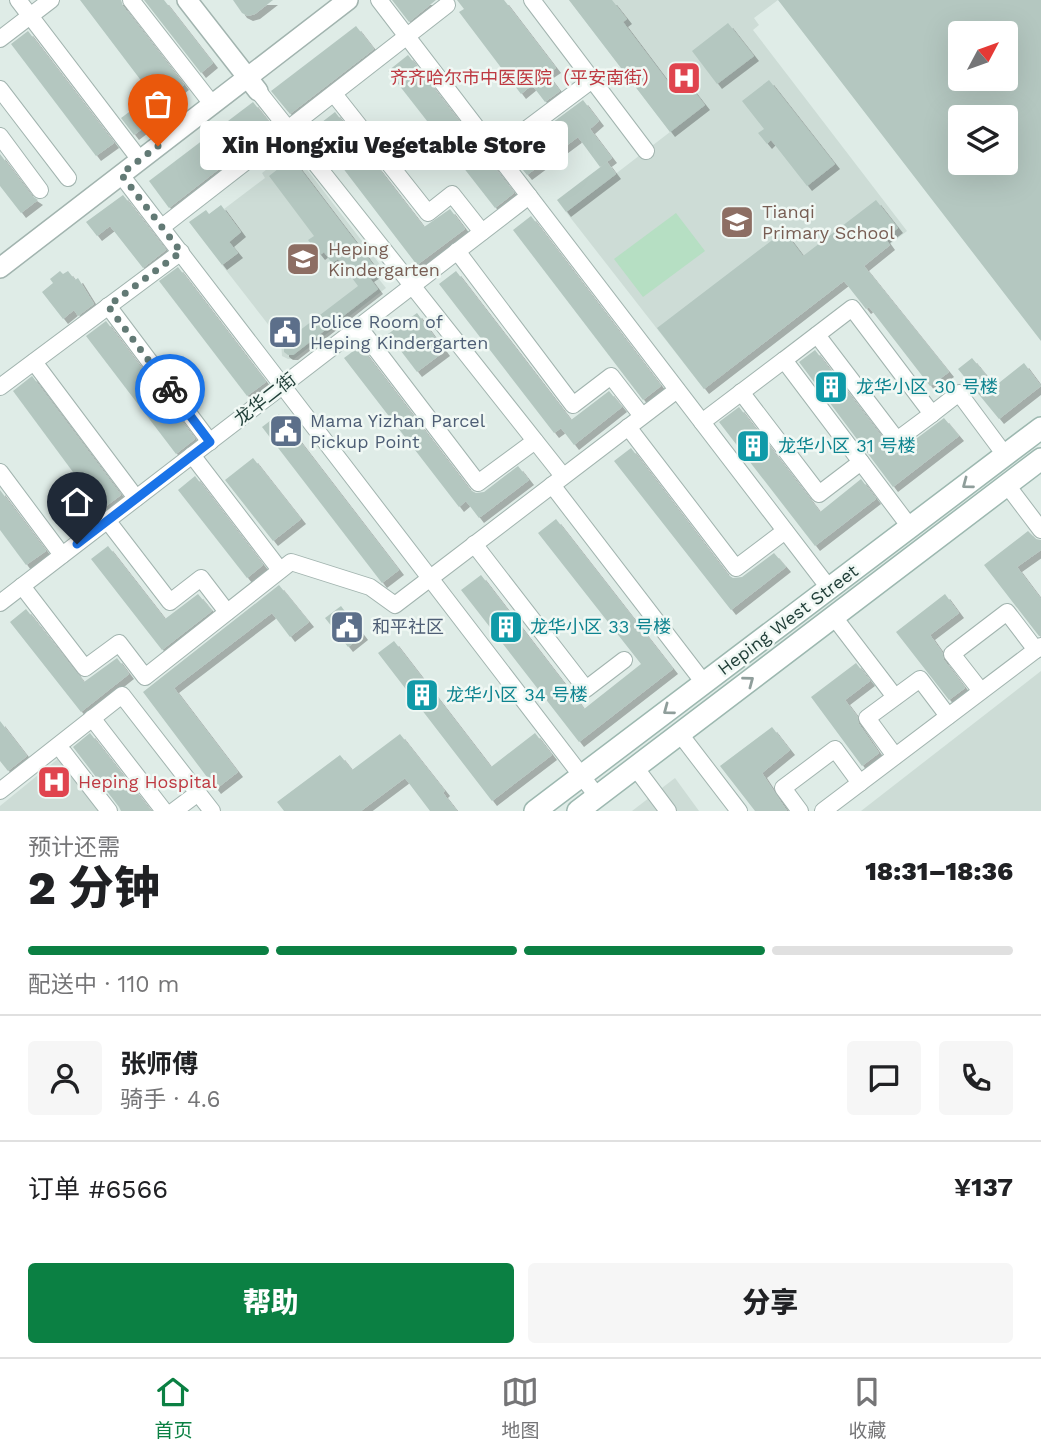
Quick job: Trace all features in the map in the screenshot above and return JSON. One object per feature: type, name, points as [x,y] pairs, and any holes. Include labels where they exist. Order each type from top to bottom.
[{"type":"main road","name":"Heping West Street","points":[[535,811],[1041,428]]},
{"type":"main road","name":"Heping West Street","points":[[578,811],[1041,459]]},
{"type":"street","points":[[18,0],[140,160]]},
{"type":"street","points":[[0,39],[51,0]]},
{"type":"street","points":[[131,0],[212,104]]},
{"type":"street","points":[[187,0],[535,441],[557,480],[704,683]]},
{"type":"street","points":[[3,260],[212,104],[253,84],[348,0]]},
{"type":"street","points":[[379,0],[829,589]]},
{"type":"street","points":[[532,0],[646,151]]},
{"type":"street","points":[[162,227],[447,5]]},
{"type":"street","points":[[496,152],[592,80]]},
{"type":"street","points":[[0,89],[68,178]]},
{"type":"street","points":[[334,94],[428,212],[452,194],[482,232]]},
{"type":"street","points":[[0,136],[40,190]]},
{"type":"street","points":[[121,174],[597,796]]},
{"type":"street","name":"龙华二街","points":[[2,598],[22,586],[529,196]]},
{"type":"street","points":[[457,251],[573,405],[611,376],[635,422],[736,568],[785,531]]},
{"type":"street","points":[[0,387],[181,252]]},
{"type":"street","points":[[108,306],[210,442]]},
{"type":"street","points":[[702,422],[852,308],[932,414]]},
{"type":"street","points":[[359,327],[478,483],[535,441]]},
{"type":"street","points":[[817,335],[897,440],[959,393],[1005,455]]},
{"type":"street","points":[[784,360],[910,527]]},
{"type":"street","points":[[34,362],[136,498]]},
{"type":"street","points":[[22,586],[85,668],[119,643],[145,677],[291,562],[370,587],[395,605],[677,390]]},
{"type":"street","points":[[741,392],[819,494],[861,462]]},
{"type":"street","points":[[192,455],[280,570]]},
{"type":"street","points":[[0,472],[62,555]]},
{"type":"street","points":[[1007,485],[1041,530]]},
{"type":"street","points":[[107,520],[170,602],[201,578],[227,612]]},
{"type":"street","points":[[474,544],[586,689],[624,660]]},
{"type":"street","points":[[823,811],[1038,648],[1007,612],[953,654],[981,691]]},
{"type":"street","points":[[834,617],[895,697]]},
{"type":"street","points":[[895,756],[867,718],[920,678],[948,716]]},
{"type":"street","points":[[0,791],[122,695],[212,811]]},
{"type":"street","points":[[92,719],[164,811]]},
{"type":"street","points":[[680,734],[739,811]]},
{"type":"street","points":[[800,811],[783,788],[835,749],[860,783]]},
{"type":"street","points":[[64,753],[109,811]]},
{"type":"street","points":[[635,767],[668,811]]},
{"type":"street","points":[[174,811],[198,793]]},
{"type":"shaded area","name":"Tianqi Primary School","points":[[569,0],[778,0],[754,18],[759,25],[753,30],[907,231],[704,389],[566,212],[670,132]]},
{"type":"shaded area","name":"Heping Kindergarten","points":[[292,150],[385,271],[378,278],[386,288],[294,359],[288,359],[282,356],[281,341],[222,265],[238,253],[229,242],[241,232],[224,209],[265,178],[262,173]]},
{"type":"shaded area","points":[[1041,671],[1041,811],[861,811]]},
{"type":"shaded area","name":"Heping Hospital","points":[[59,758],[103,811],[0,811],[0,806]]},
{"type":"shaded area","points":[[675,778],[699,811],[632,811]]},
{"type":"green space","points":[[676,213],[705,251],[643,297],[614,259]]},
{"type":"building","points":[[80,0],[121,0],[184,85],[149,112],[155,119],[134,135],[121,118],[152,95]]},
{"type":"building","points":[[144,0],[164,0],[213,63],[201,73]]},
{"type":"building","points":[[233,0],[273,0],[248,16],[242,13]]},
{"type":"building","points":[[392,0],[436,0],[409,22]]},
{"type":"building","points":[[457,0],[504,0],[556,68],[547,74],[560,91],[545,102],[532,85],[521,94],[459,12],[464,9]]},
{"type":"building","points":[[569,0],[612,0],[627,19],[623,22],[669,83],[675,79],[680,88],[687,82],[705,105],[670,132]]},
{"type":"building","points":[[778,0],[1041,0],[1041,341]]},
{"type":"building","points":[[728,23],[754,56],[717,84],[692,51]]},
{"type":"building","points":[[356,26],[374,49],[290,114],[271,91]]},
{"type":"building","points":[[28,31],[114,143],[96,156],[11,44]]},
{"type":"building","points":[[408,55],[514,193],[495,208],[388,71]]},
{"type":"building","points":[[769,80],[835,164],[807,186],[771,140],[767,144],[758,133],[764,129],[742,101]]},
{"type":"building","points":[[583,100],[599,121],[590,129],[612,158],[600,167],[578,137],[527,175],[510,154]]},
{"type":"building","points":[[253,102],[273,127],[169,208],[149,181]]},
{"type":"building","points":[[335,112],[424,227],[450,209],[465,229],[417,265],[313,129]]},
{"type":"building","points":[[0,154],[38,200],[21,213],[0,186]]},
{"type":"building","name":"Heping Kindergarten","points":[[292,158],[378,271],[369,277],[378,289],[293,355],[288,355],[284,352],[284,342],[274,329],[285,321],[295,334],[358,286],[338,259],[332,263],[324,252],[320,255],[308,240],[314,236],[269,176]]},
{"type":"building","points":[[607,162],[616,174],[566,212],[557,200]]},
{"type":"building","points":[[123,195],[166,250],[143,268],[110,226],[97,236],[86,222]]},
{"type":"building","points":[[876,200],[898,228],[885,238],[890,245],[864,266],[949,372],[930,386],[869,307],[866,309],[844,281],[704,389],[657,328],[784,231],[803,256]]},
{"type":"building","points":[[221,205],[241,232],[229,242],[238,253],[222,265],[189,222],[206,210],[209,214]]},
{"type":"building","points":[[531,216],[661,386],[643,400],[513,230]]},
{"type":"building","points":[[178,267],[266,382],[247,396],[159,281]]},
{"type":"building","points":[[60,271],[63,274],[68,271],[75,280],[78,278],[94,304],[78,316],[74,310],[63,319],[42,292],[53,283],[50,279]]},
{"type":"building","points":[[456,271],[571,420],[609,391],[622,407],[574,445],[561,428],[554,433],[439,284]]},
{"type":"building","points":[[417,313],[445,351],[417,372],[388,334]]},
{"type":"building","points":[[106,321],[195,439],[176,454],[86,336]]},
{"type":"building","points":[[360,346],[470,490],[476,493],[484,492],[518,466],[529,480],[479,518],[466,501],[459,507],[344,358]]},
{"type":"building","name":"龙华小区 30 号楼","points":[[815,350],[897,453],[944,418],[959,436],[893,487],[799,362]]},
{"type":"building","points":[[972,358],[995,386],[1024,363],[1041,386],[999,419],[958,369]]},
{"type":"building","points":[[32,376],[121,495],[101,510],[13,391]]},
{"type":"building","name":"龙华小区 31 号楼","points":[[739,407],[820,512],[861,479],[876,499],[815,546],[719,422]]},
{"type":"building","points":[[279,414],[399,570],[382,583],[262,427]]},
{"type":"building","points":[[631,448],[728,575],[733,578],[742,577],[774,553],[786,567],[731,610],[614,461]]},
{"type":"building","points":[[253,458],[301,519],[273,541],[225,480]]},
{"type":"building","points":[[195,476],[263,565],[247,578],[178,490]]},
{"type":"building","points":[[0,490],[46,551],[26,565],[0,530]]},
{"type":"building","name":"龙华小区 33 号楼","points":[[556,519],[673,669],[579,742],[461,590],[481,575],[584,709],[641,664],[538,533]]},
{"type":"building","points":[[1028,531],[1041,540],[1041,550],[1017,567],[1041,599],[1041,636],[984,565]]},
{"type":"building","points":[[108,546],[165,619],[198,594],[212,611],[162,650],[91,559]]},
{"type":"building","points":[[279,585],[309,622],[290,637],[272,613],[174,688],[238,772],[216,789],[143,692]]},
{"type":"building","points":[[945,594],[959,613],[930,635],[965,688],[949,700],[896,632]]},
{"type":"building","points":[[341,606],[363,635],[348,647],[325,618]]},
{"type":"building","points":[[26,609],[84,682],[117,658],[129,674],[81,712],[10,622]]},
{"type":"building","name":"龙华小区 34 号楼","points":[[394,641],[491,767],[535,733],[552,755],[492,801],[378,653]]},
{"type":"building","points":[[856,663],[870,681],[845,700],[879,753],[862,766],[811,697]]},
{"type":"building","points":[[0,721],[27,756],[8,771],[0,761]]},
{"type":"building","points":[[772,727],[790,750],[762,773],[787,811],[755,811],[720,766]]},
{"type":"building","points":[[90,733],[151,811],[121,811],[73,747]]},
{"type":"building","points":[[400,734],[445,791],[443,793],[457,811],[430,811],[405,778],[361,811],[284,811],[277,802],[340,755],[352,770]]},
{"type":"way so far","points":[[158,146],[121,174],[181,252],[108,306],[170,389]]},
{"type":"place","name":"齐齐哈尔市中医医院（平安南街）","points":[[684,78]]},
{"type":"place","name":"Xin Hongxiu Vegetable Store","points":[[158,146]]},
{"type":"place","name":"Tianqi Primary School","points":[[737,222]]},
{"type":"place","name":"Heping Kindergarten","points":[[303,259]]},
{"type":"place","name":"Police Room of Heping Kindergarten","points":[[285,332]]},
{"type":"place","name":"龙华小区 30 号楼","points":[[831,387]]},
{"type":"place","name":"Mama Yizhan Parcel Pickup Point","points":[[286,431]]},
{"type":"place","name":"龙华小区 31 号楼","points":[[753,446]]},
{"type":"place","name":"和平社区","points":[[347,627]]},
{"type":"place","name":"龙华小区 33 号楼","points":[[506,627]]},
{"type":"place","name":"龙华小区 34 号楼","points":[[422,695]]},
{"type":"place","name":"Heping Hospital","points":[[54,782]]},
{"type":"route","points":[[77,544],[210,442],[170,389]]}]
